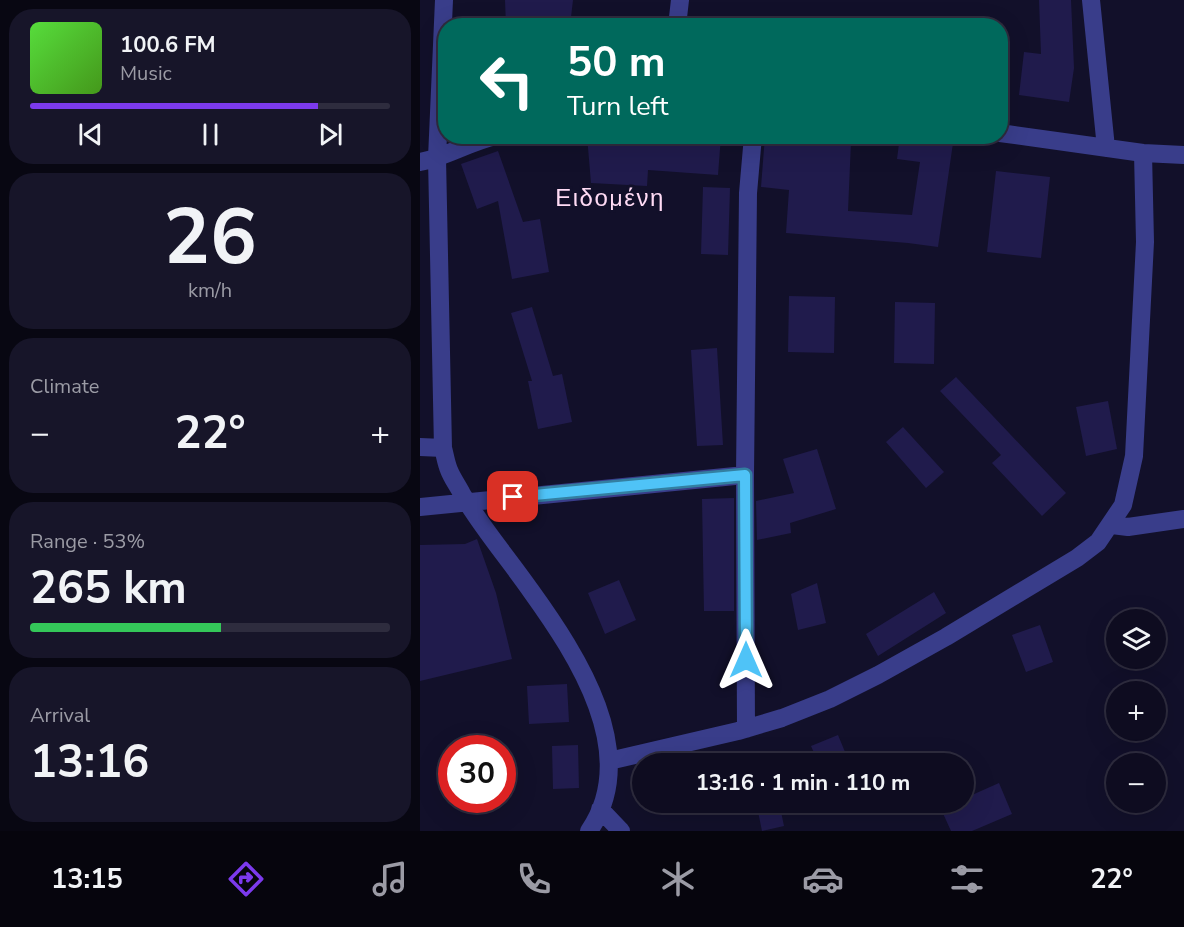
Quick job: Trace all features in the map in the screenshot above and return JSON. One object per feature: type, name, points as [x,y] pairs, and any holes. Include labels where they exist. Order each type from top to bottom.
[{"type":"street","points":[[442,18],[444,0]]},
{"type":"street","points":[[678,18],[680,0]]},
{"type":"street","points":[[1091,0],[1106,148]]},
{"type":"street","points":[[438,60],[428,160],[443,448],[449,470],[483,528],[531,591],[566,644],[588,684],[606,735],[610,768],[606,795],[589,831]]},
{"type":"street","points":[[1008,135],[1143,153],[1184,154]]},
{"type":"street","points":[[428,160],[468,144]]},
{"type":"street","points":[[746,729],[745,475],[748,192],[752,144]]},
{"type":"street","points":[[609,760],[746,729],[830,699],[888,670],[1077,558],[1098,542],[1112,525],[1123,505],[1134,456],[1145,242],[1143,153]]},
{"type":"street","points":[[420,447],[443,448]]},
{"type":"street","points":[[420,507],[745,475]]},
{"type":"street","points":[[1112,525],[1128,527],[1184,519]]},
{"type":"street","points":[[600,809],[621,831]]},
{"type":"building","points":[[505,0],[573,0],[571,18],[506,18]]},
{"type":"building","points":[[1039,0],[1071,0],[1074,68],[1069,102],[1019,95],[1024,52],[1041,54]]},
{"type":"building","points":[[588,144],[720,144],[718,175],[648,170],[647,186],[591,183]]},
{"type":"building","points":[[764,144],[851,144],[848,211],[912,215],[920,162],[897,159],[899,144],[953,144],[938,247],[786,233],[789,190],[761,187]]},
{"type":"building","points":[[498,151],[523,222],[540,219],[549,272],[512,279],[498,201],[477,209],[461,164]]},
{"type":"building","points":[[996,171],[1050,177],[1041,258],[987,252]]},
{"type":"building","points":[[703,187],[730,188],[728,255],[701,254]]},
{"type":"building","points":[[789,296],[835,297],[834,353],[788,352]]},
{"type":"building","points":[[895,302],[935,303],[934,364],[894,363]]},
{"type":"building","points":[[532,307],[553,376],[562,374],[572,422],[538,429],[528,381],[532,381],[511,313]]},
{"type":"building","points":[[717,348],[723,445],[697,446],[691,350]]},
{"type":"building","points":[[956,377],[1066,493],[1042,516],[992,463],[1001,455],[940,391]]},
{"type":"building","points":[[1108,401],[1117,449],[1086,456],[1076,407]]},
{"type":"building","points":[[903,427],[944,472],[926,488],[886,442]]},
{"type":"building","points":[[817,449],[836,509],[790,523],[791,533],[757,540],[756,501],[794,493],[783,459]]},
{"type":"building","points":[[734,498],[734,611],[704,611],[702,499]]},
{"type":"building","points":[[477,539],[496,593],[512,659],[420,681],[420,545],[465,544]]},
{"type":"building","points":[[619,580],[636,620],[605,634],[588,593]]},
{"type":"building","points":[[817,583],[826,623],[798,630],[791,594]]},
{"type":"building","points":[[934,592],[946,613],[878,656],[866,634]]},
{"type":"building","points":[[1040,625],[1053,662],[1026,672],[1012,635]]},
{"type":"building","points":[[567,684],[569,722],[529,724],[527,686]]},
{"type":"building","points":[[838,735],[845,753],[814,753],[811,746]]},
{"type":"building","points":[[578,745],[579,788],[553,789],[552,746]]},
{"type":"building","points":[[999,783],[1012,814],[972,831],[951,831],[943,813],[974,813],[974,794]]},
{"type":"building","points":[[758,813],[781,813],[784,826],[762,831]]},
{"type":"district","name":"Ειδομένη","points":[[610,198]]},
{"type":"route","points":[[513,497],[745,475],[746,660]]}]
